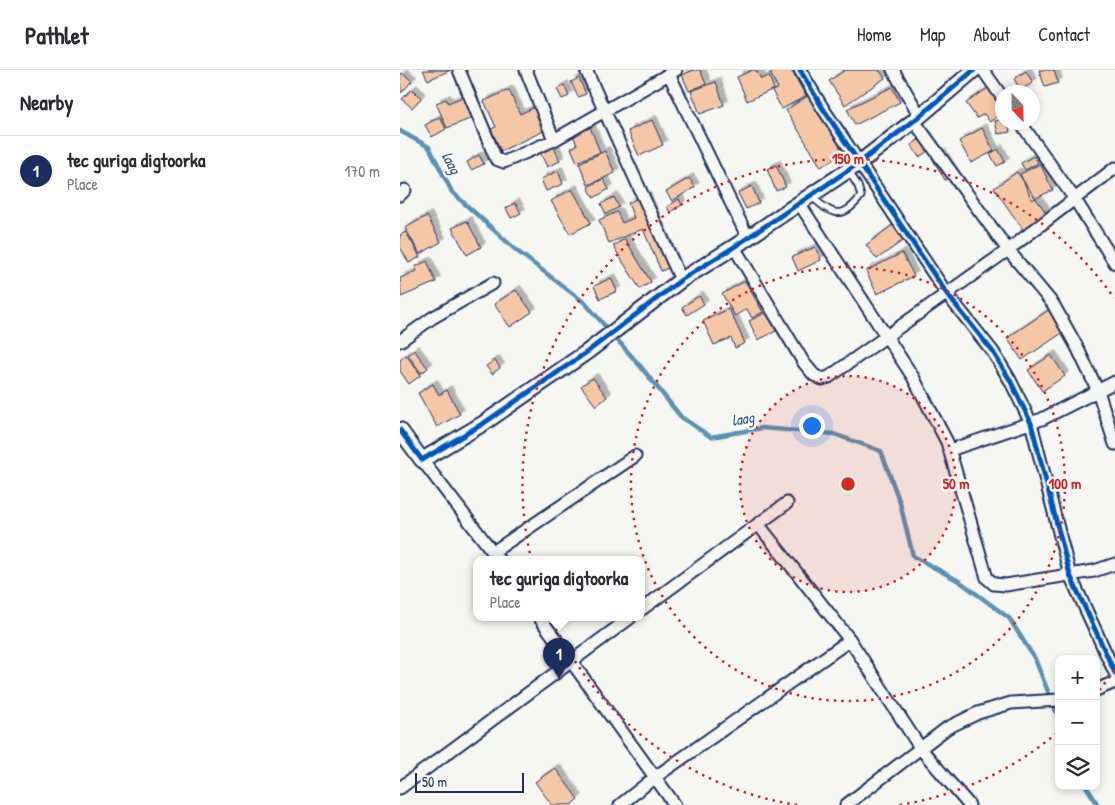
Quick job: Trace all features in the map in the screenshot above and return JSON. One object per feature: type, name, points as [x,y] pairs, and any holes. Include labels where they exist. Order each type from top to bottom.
[{"type":"street","points":[[459,70],[498,161],[504,162],[554,140],[673,72],[748,238]]},
{"type":"street","points":[[526,70],[554,140]]},
{"type":"street","points":[[586,70],[681,280]]},
{"type":"street","points":[[800,70],[854,167],[947,294],[993,352],[1032,423],[1070,575],[1115,672]]},
{"type":"street","points":[[893,70],[917,119],[1008,250],[1053,304],[1078,347],[1098,391],[1115,444]]},
{"type":"street","points":[[422,460],[484,423],[587,352],[681,280],[854,167],[917,119],[974,70]]},
{"type":"street","points":[[983,70],[995,87]]},
{"type":"street","points":[[1026,130],[1074,198],[1115,263]]},
{"type":"street","points":[[734,247],[814,375],[822,379],[829,377],[947,294],[1115,168]]},
{"type":"street","points":[[805,199],[885,336],[913,377],[950,450],[987,578],[994,584],[1006,585],[1094,571],[1115,564]]},
{"type":"street","points":[[400,342],[432,318],[493,283]]},
{"type":"street","points":[[950,450],[1032,423],[1115,382]]},
{"type":"street","points":[[400,430],[496,556],[635,456]]},
{"type":"street","points":[[645,607],[787,502]]},
{"type":"street","points":[[758,524],[850,640],[921,749],[969,805]]},
{"type":"street","points":[[542,621],[675,805]]},
{"type":"street","points":[[400,788],[626,621]]},
{"type":"street","points":[[620,805],[654,778],[850,640]]},
{"type":"street","points":[[1100,688],[1115,682]]},
{"type":"street","points":[[846,805],[946,728],[986,710],[1011,703],[1055,700]]},
{"type":"lane","points":[[805,199],[832,213],[843,213],[849,210],[860,196],[854,167]]},
{"type":"building","points":[[423,70],[451,70],[428,80]]},
{"type":"building","points":[[694,70],[700,70],[706,84],[689,91],[682,75]]},
{"type":"building","points":[[756,70],[761,79],[769,76],[774,89],[747,101],[737,77]]},
{"type":"building","points":[[775,70],[791,70],[806,96],[782,109],[772,91],[778,88],[770,73]]},
{"type":"building","points":[[845,70],[879,70],[885,78],[845,105],[829,81]]},
{"type":"building","points":[[1039,70],[1054,70],[1058,83],[1045,87]]},
{"type":"building","points":[[1026,71],[1033,83],[1030,85],[1018,85],[1014,79]]},
{"type":"building","points":[[402,73],[412,81],[401,93],[400,76]]},
{"type":"building","points":[[579,78],[586,94],[578,97],[571,82]]},
{"type":"building","points":[[716,82],[724,105],[700,114],[691,91]]},
{"type":"building","points":[[564,85],[569,96],[562,99],[557,89]]},
{"type":"building","points":[[892,87],[900,102],[855,125],[847,109]]},
{"type":"building","points":[[988,88],[995,98],[995,118],[990,122],[984,114],[977,118],[966,103]]},
{"type":"building","points":[[412,89],[421,98],[412,108],[402,99]]},
{"type":"building","points":[[509,90],[520,114],[537,106],[548,129],[501,151],[491,129],[496,127],[484,101]]},
{"type":"building","points":[[809,95],[844,153],[821,167],[786,110]]},
{"type":"building","points":[[463,97],[472,118],[447,128],[436,103],[446,99],[448,103]]},
{"type":"building","points":[[440,117],[446,129],[432,137],[425,125]]},
{"type":"building","points":[[652,120],[663,145],[639,156],[628,131]]},
{"type":"building","points":[[590,127],[600,152],[577,162],[571,148],[577,145],[573,135]]},
{"type":"building","points":[[982,128],[994,151],[971,163],[959,141]]},
{"type":"building","points":[[997,130],[1010,130],[1010,132],[998,134]]},
{"type":"building","points":[[926,135],[934,147],[919,157],[911,145]]},
{"type":"building","points":[[554,147],[560,161],[547,167],[540,152]]},
{"type":"building","points":[[998,149],[1005,162],[997,166],[990,154]]},
{"type":"building","points":[[605,151],[615,173],[588,185],[579,163]]},
{"type":"building","points":[[941,153],[954,175],[945,180],[932,158]]},
{"type":"building","points":[[479,155],[484,164],[471,170],[467,162]]},
{"type":"building","points":[[1034,156],[1038,163],[1025,170],[1021,163]]},
{"type":"building","points":[[1040,164],[1053,190],[1032,200],[1020,174]]},
{"type":"building","points":[[776,165],[786,187],[776,191],[767,169]]},
{"type":"building","points":[[558,171],[563,184],[546,191],[541,179]]},
{"type":"building","points":[[1017,172],[1047,214],[1024,231],[994,188]]},
{"type":"building","points":[[689,178],[695,187],[672,201],[666,192]]},
{"type":"building","points":[[603,179],[609,189],[594,198],[588,187]]},
{"type":"building","points":[[752,186],[759,203],[746,209],[738,193]]},
{"type":"building","points":[[572,189],[591,223],[570,234],[551,201]]},
{"type":"building","points":[[645,195],[676,265],[661,271],[643,229],[609,243],[599,220],[617,212],[622,223],[634,218],[628,203]]},
{"type":"building","points":[[614,197],[619,207],[606,214],[601,204]]},
{"type":"building","points":[[679,199],[682,205],[670,212],[667,207]]},
{"type":"building","points":[[515,203],[521,213],[511,218],[506,208]]},
{"type":"building","points":[[427,216],[441,242],[420,254],[405,228]]},
{"type":"building","points":[[467,221],[481,247],[467,255],[452,228]]},
{"type":"building","points":[[894,224],[905,239],[877,259],[866,245]]},
{"type":"building","points":[[406,232],[420,257],[409,263],[400,247],[400,235]]},
{"type":"building","points":[[625,239],[651,282],[640,289],[613,246]]},
{"type":"building","points":[[815,247],[821,260],[798,271],[792,257]]},
{"type":"building","points":[[902,253],[914,276],[877,294],[866,271]]},
{"type":"building","points":[[427,261],[436,282],[401,297],[400,278],[417,271],[415,267]]},
{"type":"building","points":[[611,278],[617,291],[600,299],[594,286]]},
{"type":"building","points":[[745,281],[763,312],[752,318],[747,309],[735,316],[722,294]]},
{"type":"building","points":[[516,290],[532,312],[510,327],[494,304]]},
{"type":"building","points":[[699,296],[704,304],[687,315],[682,307]]},
{"type":"building","points":[[729,309],[745,343],[735,348],[731,338],[714,345],[703,321]]},
{"type":"building","points":[[1050,309],[1065,331],[1022,360],[1007,338]]},
{"type":"building","points":[[767,312],[776,331],[758,340],[749,321]]},
{"type":"building","points":[[414,350],[428,368],[421,373],[408,355]]},
{"type":"building","points":[[406,355],[421,375],[409,384],[400,371],[400,360]]},
{"type":"building","points":[[1051,355],[1065,376],[1042,391],[1028,370]]},
{"type":"building","points":[[495,360],[500,368],[492,374],[486,366]]},
{"type":"building","points":[[593,378],[607,397],[596,406],[581,386]]},
{"type":"building","points":[[433,384],[439,395],[447,390],[460,414],[437,427],[418,393]]},
{"type":"building","points":[[555,768],[578,799],[571,805],[552,805],[535,782]]},
{"type":"waterway","name":"laag","points":[[400,131],[429,147],[452,192],[517,251],[585,303],[641,367],[681,417],[711,437],[762,428],[834,434],[881,451],[900,503],[913,556],[959,581],[1009,618],[1035,659],[1055,709]]},
{"type":"waterway","name":"laag","points":[[1089,790],[1098,805]]},
{"type":"cycle path","points":[[800,70],[822,107],[947,294],[993,352],[1010,380],[1031,423],[1070,575],[1115,673]]},
{"type":"cycle path","points":[[400,430],[422,460],[484,423],[587,352],[681,280],[734,247],[859,163],[920,116],[974,70]]},
{"type":"place","name":"tec guriga digtoorka","points":[[559,679]]}]
